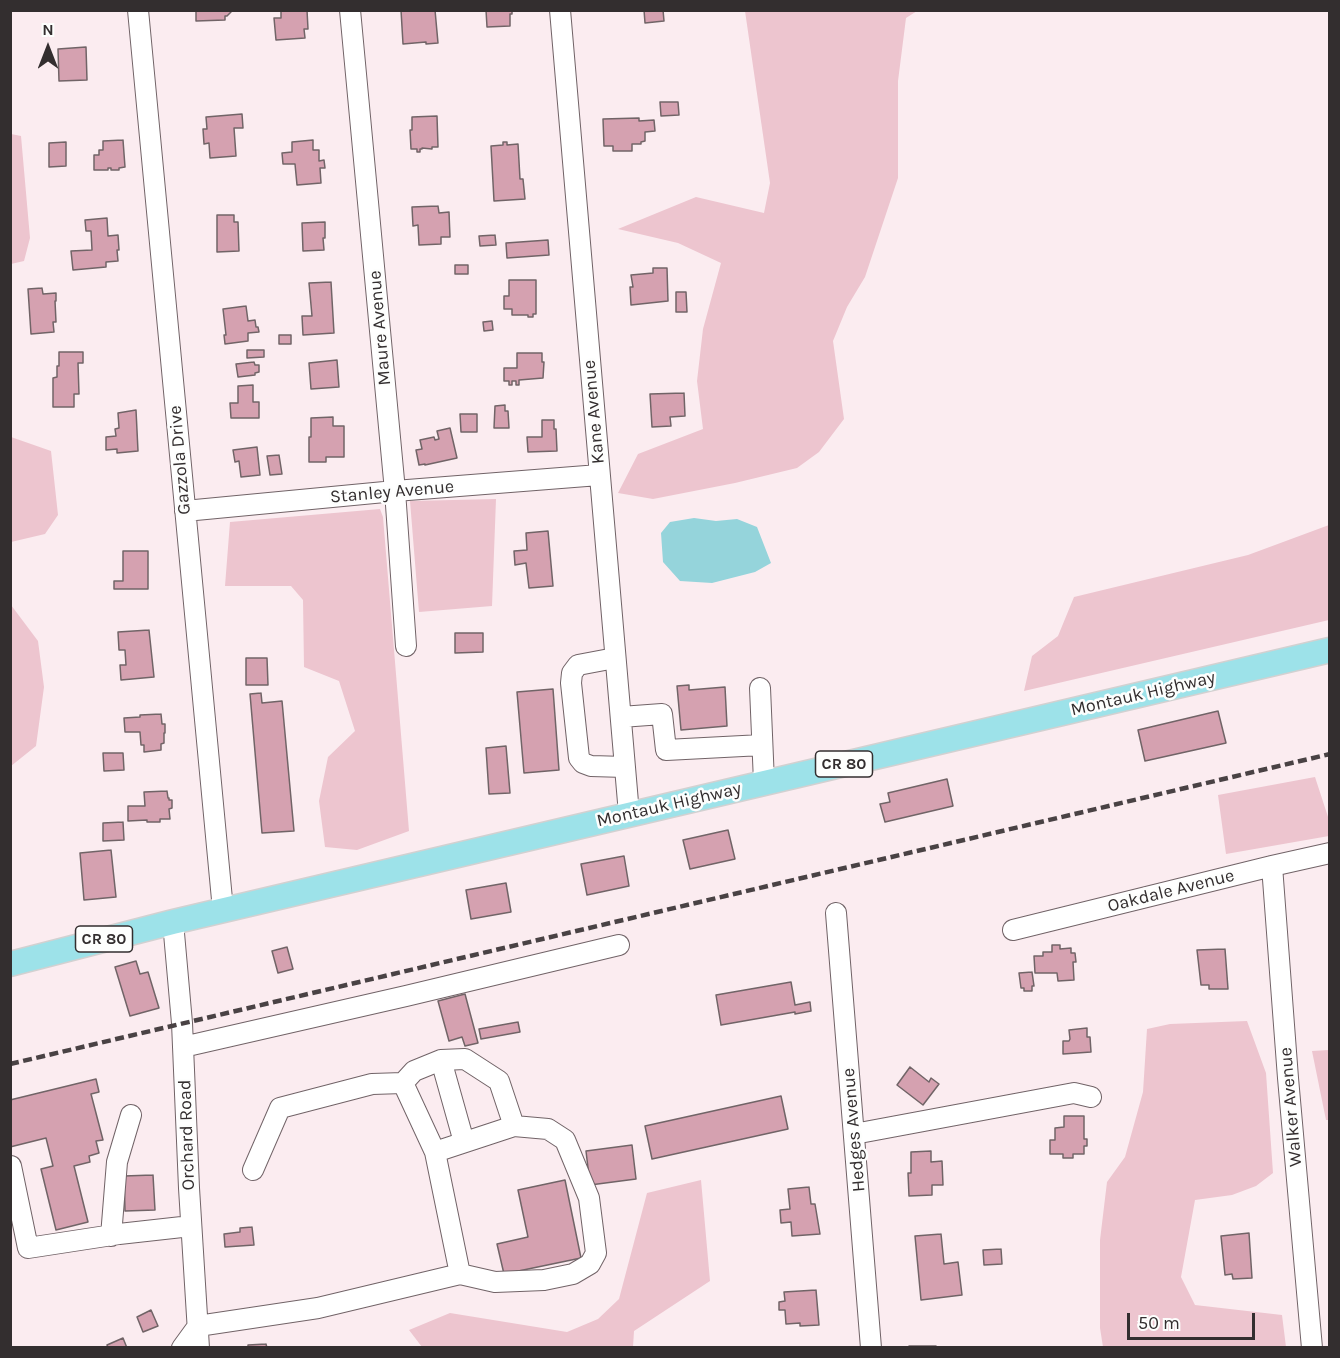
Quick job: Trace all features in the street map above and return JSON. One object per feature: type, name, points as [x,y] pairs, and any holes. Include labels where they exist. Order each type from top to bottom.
[{"type":"main road","name":"Montauk Highway","points":[[10,964],[223,910],[1329,650]]},
{"type":"street","name":"Gazzola Drive","points":[[138,10],[223,910]]},
{"type":"street","name":"Maure Avenue","points":[[351,10],[395,490],[406,646]]},
{"type":"street","name":"Kane Avenue","points":[[560,10],[629,814]]},
{"type":"street","name":"Stanley Avenue","points":[[185,511],[395,490],[600,475]]},
{"type":"street","points":[[615,658],[578,665],[572,673],[571,683],[579,758],[583,764],[591,766],[625,766]]},
{"type":"street","points":[[760,688],[764,782]]},
{"type":"street","points":[[621,717],[662,714],[666,750],[762,745]]},
{"type":"street","name":"Oakdale Avenue","points":[[1013,930],[1329,853]]},
{"type":"street","name":"Walker Avenue","points":[[1272,866],[1312,1347]]},
{"type":"street","name":"Hedges Avenue","points":[[836,913],[871,1347]]},
{"type":"street","name":"Orchard Road","points":[[173,922],[183,1047],[191,1226],[200,1347]]},
{"type":"street","points":[[183,1047],[619,945]]},
{"type":"street","points":[[253,1170],[280,1108],[372,1084],[403,1083],[414,1071],[441,1060],[465,1059],[499,1081],[514,1126]]},
{"type":"street","points":[[441,1060],[464,1142]]},
{"type":"street","points":[[403,1083],[435,1152],[460,1274]]},
{"type":"street","points":[[854,1134],[1074,1094],[1091,1097]]},
{"type":"street","points":[[111,1236],[117,1162],[131,1115]]},
{"type":"street","points":[[182,1347],[198,1326],[318,1308],[460,1274],[495,1282],[544,1280],[573,1274],[590,1264],[596,1253],[589,1198],[565,1140],[548,1129],[514,1126],[435,1152]]},
{"type":"street","points":[[11,1166],[28,1248],[191,1226]]},
{"type":"shaded area","points":[[745,11],[917,11],[906,18],[898,81],[898,178],[865,277],[847,307],[833,341],[844,419],[819,452],[797,468],[653,499],[618,493],[638,454],[703,429],[697,381],[703,329],[721,263],[678,243],[618,229],[696,197],[764,213],[770,183]]},
{"type":"shaded area","points":[[11,134],[21,136],[30,238],[24,261],[11,264]]},
{"type":"shaded area","points":[[11,437],[51,451],[58,515],[45,534],[11,542]]},
{"type":"shaded area","points":[[496,499],[492,606],[419,612],[410,501]]},
{"type":"shaded area","points":[[380,509],[383,517],[409,831],[357,850],[325,847],[319,801],[328,757],[355,731],[339,681],[304,667],[303,600],[291,586],[225,586],[230,522]]},
{"type":"shaded area","points":[[1329,525],[1329,620],[1024,691],[1032,656],[1058,636],[1074,597],[1248,555]]},
{"type":"shaded area","points":[[11,605],[38,641],[44,687],[36,746],[11,766]]},
{"type":"shaded area","points":[[1315,777],[1329,820],[1329,836],[1226,854],[1218,795]]},
{"type":"shaded area","points":[[1247,1021],[1266,1073],[1273,1173],[1256,1186],[1232,1195],[1195,1200],[1181,1277],[1195,1305],[1282,1315],[1286,1347],[1103,1347],[1100,1328],[1100,1240],[1107,1182],[1125,1157],[1143,1092],[1147,1029],[1170,1024]]},
{"type":"shaded area","points":[[1329,1050],[1330,1120],[1326,1120],[1312,1051]]},
{"type":"shaded area","points":[[701,1180],[710,1281],[634,1331],[633,1347],[422,1347],[409,1330],[450,1313],[567,1332],[598,1319],[619,1299],[647,1193]]},
{"type":"water","points":[[694,518],[716,521],[737,519],[757,527],[771,563],[755,572],[712,583],[680,581],[663,562],[661,533],[670,522]]},
{"type":"building","points":[[196,10],[231,10],[231,12],[225,16],[225,20],[196,21]]},
{"type":"building","points":[[281,10],[307,10],[308,29],[304,29],[305,38],[276,40],[274,18],[281,18]]},
{"type":"building","points":[[401,10],[435,10],[438,43],[403,44]]},
{"type":"building","points":[[486,10],[512,10],[510,26],[487,27]]},
{"type":"building","points":[[644,10],[663,10],[664,21],[645,23]]},
{"type":"building","points":[[86,47],[87,80],[59,81],[58,49]]},
{"type":"building","points":[[660,102],[678,102],[679,115],[661,116]]},
{"type":"building","points":[[242,114],[243,128],[234,128],[236,156],[210,158],[209,143],[204,144],[203,129],[207,129],[206,117]]},
{"type":"building","points":[[437,116],[438,147],[422,148],[420,152],[417,152],[417,149],[411,149],[412,117]]},
{"type":"building","points":[[639,118],[639,121],[654,120],[655,131],[645,132],[645,141],[641,144],[632,144],[632,151],[613,151],[613,146],[604,146],[603,119]]},
{"type":"building","points":[[123,140],[125,167],[119,170],[108,168],[108,170],[94,170],[94,155],[99,155],[99,150],[103,150],[103,141]]},
{"type":"building","points":[[313,140],[313,150],[319,150],[319,161],[324,160],[325,168],[320,168],[321,183],[297,185],[295,164],[283,164],[282,153],[292,152],[292,142]]},
{"type":"building","points":[[66,142],[66,166],[49,167],[49,143]]},
{"type":"building","points":[[503,142],[507,142],[507,145],[518,144],[520,179],[523,179],[525,199],[494,201],[491,146],[503,145]]},
{"type":"building","points":[[438,206],[439,213],[449,212],[450,237],[441,237],[441,244],[419,245],[418,225],[413,226],[412,207]]},
{"type":"building","points":[[217,215],[234,215],[234,222],[238,222],[239,251],[217,252]]},
{"type":"building","points":[[107,218],[108,236],[118,235],[118,261],[106,262],[106,267],[73,270],[71,251],[92,250],[91,231],[86,231],[85,220]]},
{"type":"building","points":[[325,222],[324,250],[303,251],[302,223]]},
{"type":"building","points":[[495,235],[496,245],[480,246],[479,236]]},
{"type":"building","points":[[548,240],[549,255],[507,258],[506,243]]},
{"type":"building","points":[[455,265],[468,265],[468,274],[455,274]]},
{"type":"building","points":[[653,268],[667,268],[668,301],[631,305],[630,287],[633,287],[631,275],[653,273]]},
{"type":"building","points":[[509,280],[536,280],[536,314],[533,314],[533,317],[512,315],[512,309],[504,309],[504,296],[509,296]]},
{"type":"building","points":[[331,282],[334,333],[303,335],[302,316],[312,316],[309,283]]},
{"type":"building","points":[[42,288],[43,294],[56,293],[54,332],[31,334],[28,289]]},
{"type":"building","points":[[676,292],[686,292],[687,312],[676,312]]},
{"type":"building","points":[[246,306],[248,321],[255,320],[259,332],[248,333],[248,341],[225,344],[223,309]]},
{"type":"building","points":[[492,321],[493,330],[484,331],[483,322]]},
{"type":"building","points":[[279,335],[291,335],[291,344],[279,344]]},
{"type":"building","points":[[247,350],[264,350],[264,357],[247,358]]},
{"type":"building","points":[[59,352],[83,352],[83,363],[78,363],[79,394],[74,394],[74,407],[53,407],[53,378],[57,377]]},
{"type":"building","points":[[517,353],[542,353],[543,378],[519,380],[519,385],[516,385],[516,381],[512,381],[512,385],[509,385],[509,381],[504,381],[504,368],[517,368]]},
{"type":"building","points":[[337,360],[339,387],[311,389],[309,363]]},
{"type":"building","points":[[254,362],[255,365],[259,365],[259,372],[255,375],[238,377],[236,364]]},
{"type":"building","points":[[253,385],[253,402],[259,402],[259,418],[231,418],[230,403],[238,403],[238,386]]},
{"type":"building","points":[[684,393],[685,416],[670,417],[671,426],[652,427],[650,394]]},
{"type":"building","points":[[505,405],[505,411],[508,411],[509,428],[494,428],[495,406]]},
{"type":"building","points":[[136,410],[138,451],[117,453],[117,449],[106,450],[106,437],[116,436],[115,429],[119,428],[118,413]]},
{"type":"building","points":[[460,414],[477,414],[477,432],[461,432]]},
{"type":"building","points":[[333,417],[333,426],[344,426],[344,457],[326,457],[326,462],[309,462],[311,418]]},
{"type":"building","points":[[542,420],[554,420],[557,451],[528,452],[527,437],[542,437]]},
{"type":"building","points":[[450,428],[457,458],[419,465],[416,450],[422,449],[420,440],[434,437],[435,440],[439,439],[437,431]]},
{"type":"building","points":[[257,447],[260,475],[241,477],[239,461],[235,462],[233,450]]},
{"type":"building","points":[[279,455],[282,474],[270,475],[267,456]]},
{"type":"building","points":[[548,531],[553,586],[529,588],[526,563],[515,565],[514,551],[527,550],[526,533]]},
{"type":"building","points":[[123,551],[148,551],[148,589],[114,589],[114,581],[123,581]]},
{"type":"building","points":[[149,630],[154,677],[121,680],[120,665],[126,665],[125,650],[119,650],[118,632]]},
{"type":"building","points":[[455,633],[483,633],[483,652],[455,653]]},
{"type":"building","points":[[246,658],[267,658],[268,685],[246,685]]},
{"type":"building","points":[[689,685],[689,690],[725,687],[727,726],[681,730],[677,686]]},
{"type":"building","points":[[553,689],[559,770],[524,773],[517,692]]},
{"type":"building","points":[[261,693],[262,703],[282,701],[294,831],[262,833],[250,694]]},
{"type":"building","points":[[1218,711],[1226,743],[1145,761],[1138,730]]},
{"type":"building","points":[[161,714],[162,724],[165,724],[165,733],[161,750],[144,752],[140,732],[125,732],[124,718]]},
{"type":"building","points":[[506,746],[510,793],[489,794],[486,748]]},
{"type":"building","points":[[103,753],[123,753],[124,770],[104,771]]},
{"type":"building","points":[[947,779],[953,806],[885,822],[880,804],[890,802],[888,793]]},
{"type":"building","points":[[167,791],[169,800],[172,800],[172,808],[169,809],[170,819],[160,819],[160,822],[128,821],[128,806],[145,806],[144,792]]},
{"type":"building","points":[[123,822],[124,840],[103,841],[103,823]]},
{"type":"building","points":[[728,830],[735,859],[690,869],[683,840]]},
{"type":"building","points":[[111,850],[116,897],[84,900],[80,853]]},
{"type":"building","points":[[624,856],[629,886],[587,895],[581,864]]},
{"type":"building","points":[[506,883],[511,912],[471,919],[466,890]]},
{"type":"building","points":[[1052,945],[1060,945],[1060,949],[1071,948],[1071,953],[1075,953],[1074,980],[1058,981],[1057,973],[1035,973],[1034,956],[1043,956],[1043,952],[1052,952]]},
{"type":"building","points":[[287,947],[293,969],[278,973],[272,951]]},
{"type":"building","points":[[1225,949],[1228,989],[1209,989],[1209,985],[1201,985],[1197,950]]},
{"type":"building","points":[[136,961],[140,974],[148,972],[159,1008],[130,1016],[115,967]]},
{"type":"building","points":[[1032,972],[1034,986],[1032,986],[1032,991],[1024,991],[1024,988],[1021,988],[1019,973]]},
{"type":"building","points":[[791,982],[795,1005],[810,1002],[811,1011],[721,1025],[716,995]]},
{"type":"building","points":[[465,994],[478,1043],[465,1046],[462,1037],[449,1041],[438,1001]]},
{"type":"building","points":[[518,1022],[520,1032],[481,1039],[479,1029]]},
{"type":"building","points":[[1087,1028],[1091,1052],[1063,1054],[1063,1041],[1070,1039],[1069,1030]]},
{"type":"building","points":[[910,1067],[929,1082],[931,1078],[939,1084],[923,1105],[897,1085]]},
{"type":"building","points":[[96,1079],[99,1092],[91,1094],[103,1140],[96,1141],[99,1153],[89,1156],[90,1162],[74,1166],[88,1222],[56,1230],[41,1169],[53,1166],[46,1138],[10,1147],[10,1100]]},
{"type":"building","points":[[781,1096],[788,1129],[652,1159],[645,1126]]},
{"type":"building","points":[[1064,1116],[1084,1116],[1084,1139],[1087,1139],[1087,1146],[1084,1146],[1084,1154],[1073,1154],[1073,1158],[1063,1158],[1063,1154],[1050,1154],[1050,1140],[1055,1140],[1055,1128],[1064,1127]]},
{"type":"building","points":[[632,1145],[636,1179],[590,1185],[586,1151]]},
{"type":"building","points":[[931,1151],[931,1162],[942,1161],[943,1185],[932,1185],[932,1195],[909,1196],[908,1173],[911,1173],[911,1152]]},
{"type":"building","points":[[153,1175],[155,1210],[125,1211],[124,1176]]},
{"type":"building","points":[[565,1180],[581,1258],[504,1274],[497,1244],[528,1237],[518,1190]]},
{"type":"building","points":[[809,1187],[811,1204],[815,1204],[820,1234],[792,1236],[791,1222],[781,1223],[780,1210],[790,1209],[788,1189]]},
{"type":"building","points":[[252,1227],[254,1245],[225,1247],[224,1234],[240,1232],[240,1228]]},
{"type":"building","points":[[1249,1233],[1252,1278],[1233,1279],[1232,1274],[1225,1275],[1221,1236]]},
{"type":"building","points":[[941,1234],[944,1264],[958,1262],[962,1295],[921,1300],[915,1236]]},
{"type":"building","points":[[1001,1249],[1002,1264],[984,1265],[983,1250]]},
{"type":"building","points":[[816,1290],[819,1325],[786,1324],[785,1310],[779,1310],[779,1302],[785,1301],[784,1292]]},
{"type":"building","points":[[151,1310],[158,1326],[143,1332],[137,1317]]},
{"type":"building","points":[[123,1338],[127,1348],[108,1348],[107,1345]]},
{"type":"building","points":[[266,1344],[267,1348],[248,1348],[248,1345]]},
{"type":"building","points":[[909,1346],[936,1346],[936,1348],[909,1348]]},
{"type":"railway","points":[[10,1064],[1330,754]]}]
